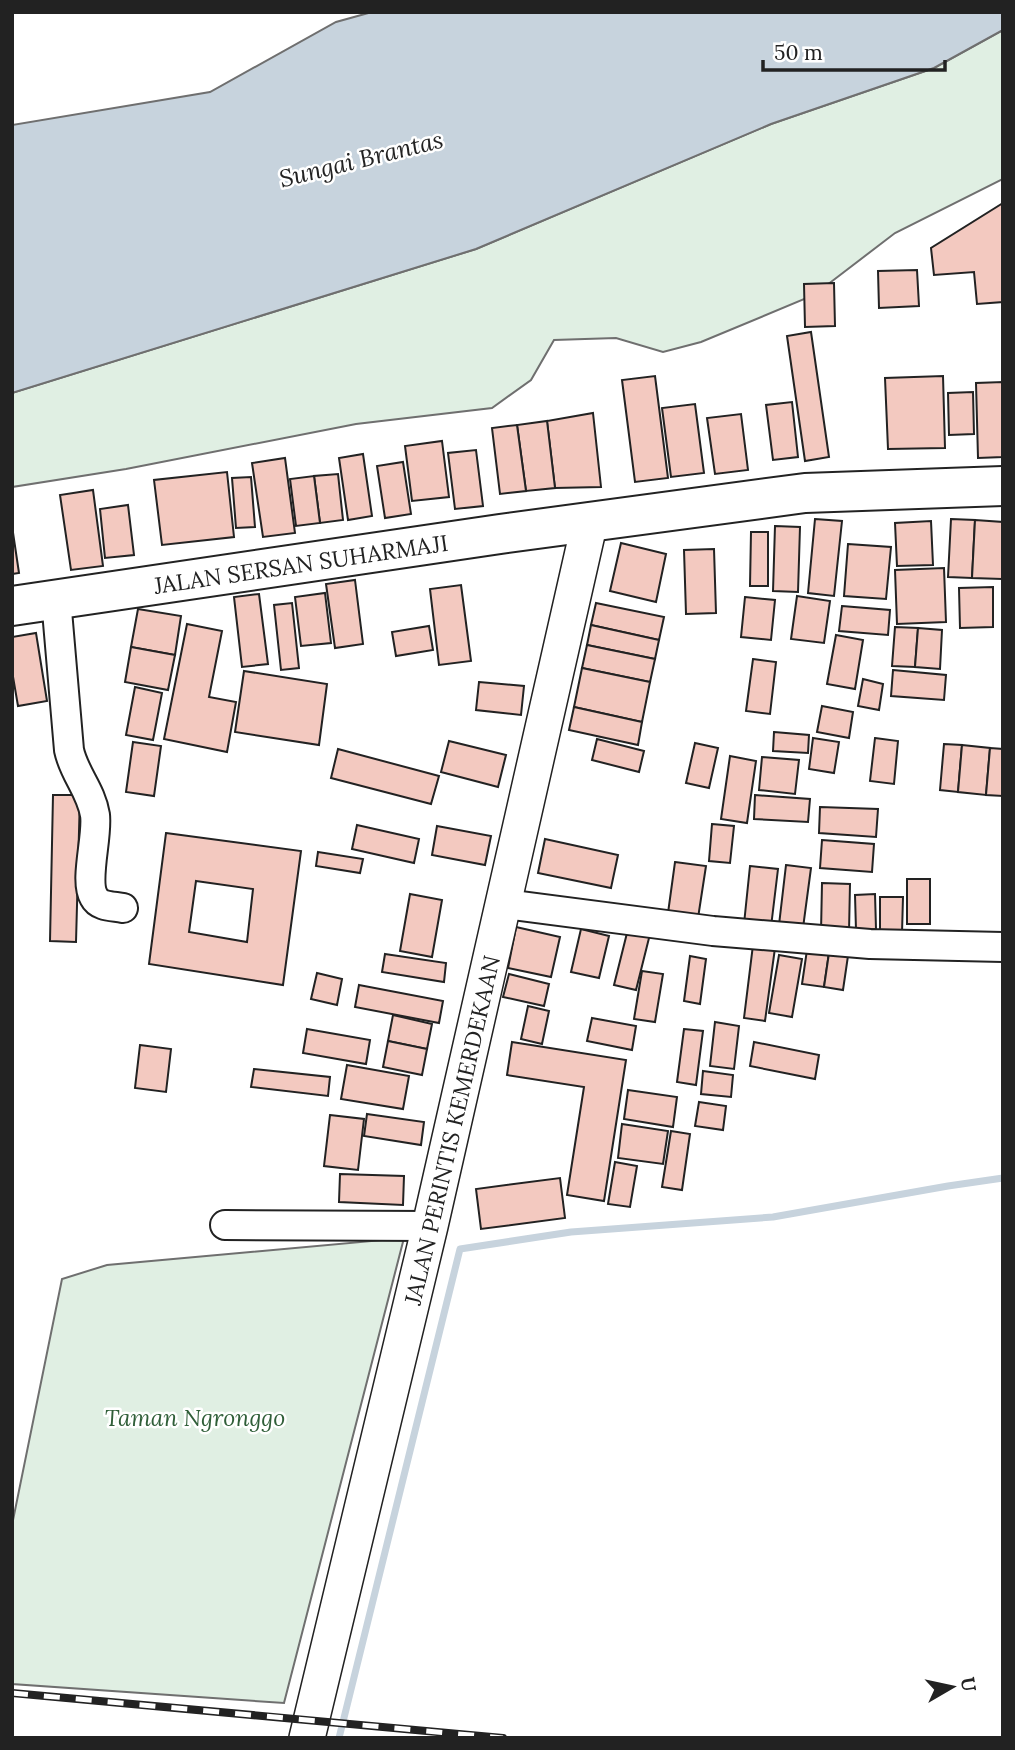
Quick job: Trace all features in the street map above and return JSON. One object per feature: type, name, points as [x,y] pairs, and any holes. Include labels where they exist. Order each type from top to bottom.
[{"type":"highway","name":"JALAN SERSAN SUHARMAJI","points":[[12,606],[805,493],[1003,486]]},
{"type":"main road","name":"JALAN PERINTIS KEMERDEKAAN","points":[[307,1738],[505,904],[590,522]]},
{"type":"street","points":[[56,599],[69,750],[72,766],[87,786],[95,817],[92,896],[100,904],[123,908]]},
{"type":"street","points":[[505,904],[726,932],[870,944],[1003,947]]},
{"type":"street","points":[[225,1225],[430,1226]]},
{"type":"green space","points":[[1003,30],[1003,179],[895,233],[814,295],[701,342],[663,352],[616,338],[554,340],[531,380],[492,408],[356,424],[126,469],[12,487],[12,393],[476,249],[771,124],[934,68]]},
{"type":"green space","name":"Taman Ngronggo","points":[[404,1238],[284,1703],[12,1684],[12,1525],[62,1279],[107,1265]]},
{"type":"water","name":"Sungai Brantas","points":[[372,12],[1003,12],[1003,30],[934,68],[771,124],[476,249],[12,393],[12,125],[210,92],[336,22]]},
{"type":"building","points":[[1003,203],[1003,302],[977,304],[974,272],[934,275],[931,248]]},
{"type":"building","points":[[917,270],[919,306],[879,308],[878,271]]},
{"type":"building","points":[[834,283],[835,326],[805,327],[804,284]]},
{"type":"building","points":[[811,332],[829,457],[805,461],[787,336]]},
{"type":"building","points":[[655,376],[668,478],[635,482],[622,380]]},
{"type":"building","points":[[943,376],[945,448],[888,449],[885,378]]},
{"type":"building","points":[[1003,382],[1003,457],[978,458],[976,383]]},
{"type":"building","points":[[973,392],[974,434],[949,435],[948,393]]},
{"type":"building","points":[[792,402],[798,457],[773,460],[766,405]]},
{"type":"building","points":[[695,404],[704,473],[671,477],[662,408]]},
{"type":"building","points":[[593,413],[601,487],[555,488],[547,421]]},
{"type":"building","points":[[741,414],[748,470],[715,474],[707,418]]},
{"type":"building","points":[[547,421],[555,488],[526,491],[517,425]]},
{"type":"building","points":[[517,425],[526,491],[500,494],[492,428]]},
{"type":"building","points":[[442,441],[449,497],[412,501],[405,446]]},
{"type":"building","points":[[476,450],[483,506],[455,509],[448,453]]},
{"type":"building","points":[[363,454],[372,516],[348,520],[339,458]]},
{"type":"building","points":[[285,458],[295,533],[263,537],[252,463]]},
{"type":"building","points":[[403,462],[411,514],[385,518],[377,466]]},
{"type":"building","points":[[227,472],[234,537],[162,545],[154,480]]},
{"type":"building","points":[[338,474],[343,520],[320,523],[314,476]]},
{"type":"building","points":[[314,476],[320,523],[296,526],[290,479]]},
{"type":"building","points":[[251,477],[255,527],[236,528],[232,478]]},
{"type":"building","points":[[93,490],[103,566],[71,570],[60,495]]},
{"type":"building","points":[[128,505],[134,555],[105,558],[100,509]]},
{"type":"building","points":[[815,519],[842,521],[834,596],[808,593]]},
{"type":"building","points":[[951,519],[975,520],[972,578],[948,577]]},
{"type":"building","points":[[975,520],[1003,522],[1002,579],[972,578]]},
{"type":"building","points":[[931,521],[933,565],[897,566],[895,523]]},
{"type":"building","points":[[12,526],[19,573],[12,574]]},
{"type":"building","points":[[775,526],[800,527],[798,592],[773,591]]},
{"type":"building","points":[[751,532],[768,532],[768,586],[750,586]]},
{"type":"building","points":[[621,543],[666,554],[656,602],[610,591]]},
{"type":"building","points":[[848,544],[891,547],[886,599],[844,596]]},
{"type":"building","points":[[714,549],[716,613],[686,614],[684,550]]},
{"type":"building","points":[[944,568],[946,622],[897,624],[895,570]]},
{"type":"building","points":[[355,580],[363,644],[335,648],[326,584]]},
{"type":"building","points":[[461,585],[471,661],[439,665],[430,589]]},
{"type":"building","points":[[993,587],[993,627],[960,628],[959,588]]},
{"type":"building","points":[[325,593],[331,643],[301,646],[295,597]]},
{"type":"building","points":[[259,594],[268,664],[242,667],[234,597]]},
{"type":"building","points":[[797,596],[830,601],[824,643],[791,639]]},
{"type":"building","points":[[745,597],[775,600],[771,640],[741,637]]},
{"type":"building","points":[[292,603],[299,668],[281,670],[274,605]]},
{"type":"building","points":[[596,603],[664,617],[659,640],[591,625]]},
{"type":"building","points":[[842,606],[890,610],[888,635],[839,631]]},
{"type":"building","points":[[138,609],[181,616],[175,655],[131,647]]},
{"type":"building","points":[[187,624],[222,631],[209,697],[236,702],[227,752],[164,739]]},
{"type":"building","points":[[591,625],[659,640],[655,659],[587,645]]},
{"type":"building","points":[[429,626],[433,650],[396,656],[392,632]]},
{"type":"building","points":[[895,627],[918,628],[915,667],[892,666]]},
{"type":"building","points":[[918,628],[942,630],[940,669],[915,667]]},
{"type":"building","points":[[36,633],[47,701],[18,706],[12,671],[12,637]]},
{"type":"building","points":[[836,635],[863,640],[855,689],[827,684]]},
{"type":"building","points":[[587,645],[655,659],[650,682],[582,668]]},
{"type":"building","points":[[131,647],[175,655],[168,690],[125,682]]},
{"type":"building","points":[[753,659],[776,662],[770,714],[746,711]]},
{"type":"building","points":[[582,668],[650,682],[642,722],[574,707]]},
{"type":"building","points":[[893,670],[946,675],[944,700],[891,696]]},
{"type":"building","points":[[244,671],[327,684],[319,745],[235,732]]},
{"type":"building","points":[[863,679],[883,684],[879,710],[858,706]]},
{"type":"building","points":[[479,682],[524,686],[521,715],[476,710]]},
{"type":"building","points":[[135,687],[162,693],[153,740],[126,735]]},
{"type":"building","points":[[822,706],[853,712],[849,738],[817,732]]},
{"type":"building","points":[[574,707],[642,722],[638,745],[569,730]]},
{"type":"building","points":[[774,732],[809,735],[808,753],[773,751]]},
{"type":"building","points":[[813,738],[839,742],[834,773],[809,769]]},
{"type":"building","points":[[875,738],[898,741],[894,784],[870,781]]},
{"type":"building","points":[[597,739],[644,751],[639,772],[592,760]]},
{"type":"building","points":[[449,741],[506,755],[498,787],[441,772]]},
{"type":"building","points":[[133,742],[161,746],[154,796],[126,792]]},
{"type":"building","points":[[695,743],[718,748],[709,788],[686,783]]},
{"type":"building","points":[[944,744],[962,745],[958,792],[940,790]]},
{"type":"building","points":[[962,745],[990,748],[986,795],[958,792]]},
{"type":"building","points":[[990,748],[1003,749],[1003,796],[986,795]]},
{"type":"building","points":[[338,749],[439,776],[431,804],[331,778]]},
{"type":"building","points":[[730,756],[756,761],[747,823],[721,819]]},
{"type":"building","points":[[762,757],[799,760],[795,794],[759,790]]},
{"type":"building","points":[[53,795],[80,795],[76,942],[50,941]]},
{"type":"building","points":[[755,795],[810,799],[808,822],[754,819]]},
{"type":"building","points":[[820,807],[878,809],[876,837],[819,833]]},
{"type":"building","points":[[712,824],[734,826],[730,863],[709,861]]},
{"type":"building","points":[[357,825],[419,839],[414,863],[352,849]]},
{"type":"building","points":[[437,826],[491,836],[485,865],[432,855]]},
{"type":"building","points":[[166,833],[301,851],[283,985],[149,964]],"holes":[[[196,881],[253,889],[247,942],[189,932]]]},
{"type":"building","points":[[545,839],[618,855],[611,888],[538,873]]},
{"type":"building","points":[[822,840],[874,844],[872,872],[820,868]]},
{"type":"building","points":[[318,852],[363,859],[360,873],[316,866]]},
{"type":"building","points":[[675,862],[706,866],[698,918],[668,913]]},
{"type":"building","points":[[786,865],[811,868],[803,928],[779,925]]},
{"type":"building","points":[[750,866],[778,869],[771,927],[744,924]]},
{"type":"building","points":[[907,879],[930,879],[930,924],[907,924]]},
{"type":"building","points":[[822,883],[850,884],[849,932],[821,932]]},
{"type":"building","points":[[410,894],[442,900],[432,957],[400,951]]},
{"type":"building","points":[[875,894],[876,929],[856,930],[855,895]]},
{"type":"building","points":[[880,897],[903,897],[902,933],[880,933]]},
{"type":"building","points":[[516,927],[560,937],[551,977],[508,968]]},
{"type":"building","points":[[581,929],[609,936],[599,978],[571,972]]},
{"type":"building","points":[[628,929],[650,934],[636,990],[614,985]]},
{"type":"building","points":[[808,943],[830,946],[824,987],[802,984]]},
{"type":"building","points":[[753,945],[775,948],[765,1021],[744,1018]]},
{"type":"building","points":[[830,946],[849,949],[843,990],[824,987]]},
{"type":"building","points":[[385,954],[446,963],[444,982],[382,972]]},
{"type":"building","points":[[779,955],[802,959],[792,1017],[769,1013]]},
{"type":"building","points":[[690,956],[706,959],[700,1004],[684,1001]]},
{"type":"building","points":[[642,971],[663,974],[655,1022],[634,1019]]},
{"type":"building","points":[[317,973],[342,979],[337,1005],[311,999]]},
{"type":"building","points":[[509,974],[549,984],[544,1006],[503,997]]},
{"type":"building","points":[[359,985],[443,1001],[439,1023],[355,1007]]},
{"type":"building","points":[[528,1006],[549,1011],[542,1044],[521,1039]]},
{"type":"building","points":[[393,1015],[432,1024],[427,1049],[388,1041]]},
{"type":"building","points":[[592,1018],[636,1026],[632,1050],[587,1041]]},
{"type":"building","points":[[715,1022],[739,1026],[734,1069],[710,1066]]},
{"type":"building","points":[[307,1029],[370,1040],[366,1064],[303,1053]]},
{"type":"building","points":[[684,1029],[703,1031],[696,1085],[677,1082]]},
{"type":"building","points":[[388,1041],[427,1049],[422,1075],[383,1067]]},
{"type":"building","points":[[512,1042],[626,1060],[604,1201],[567,1195],[584,1087],[507,1075]]},
{"type":"building","points":[[754,1042],[819,1055],[815,1079],[750,1066]]},
{"type":"building","points":[[140,1045],[171,1049],[166,1092],[135,1088]]},
{"type":"building","points":[[347,1065],[409,1076],[403,1109],[341,1099]]},
{"type":"building","points":[[254,1069],[330,1077],[328,1096],[251,1087]]},
{"type":"building","points":[[703,1071],[733,1075],[731,1097],[701,1094]]},
{"type":"building","points":[[628,1090],[677,1097],[673,1127],[624,1119]]},
{"type":"building","points":[[699,1102],[726,1106],[723,1130],[695,1126]]},
{"type":"building","points":[[367,1114],[424,1122],[421,1145],[364,1136]]},
{"type":"building","points":[[330,1115],[364,1119],[358,1170],[324,1166]]},
{"type":"building","points":[[622,1124],[668,1131],[663,1164],[618,1158]]},
{"type":"building","points":[[671,1131],[690,1134],[682,1190],[662,1187]]},
{"type":"building","points":[[615,1162],[637,1166],[630,1207],[608,1204]]},
{"type":"building","points":[[340,1174],[404,1176],[403,1205],[339,1202]]},
{"type":"building","points":[[560,1178],[565,1218],[481,1229],[476,1189]]},
{"type":"waterway","points":[[339,1738],[460,1249],[571,1232],[773,1217],[1003,1178]]},
{"type":"railway","points":[[12,1693],[503,1738]]}]
